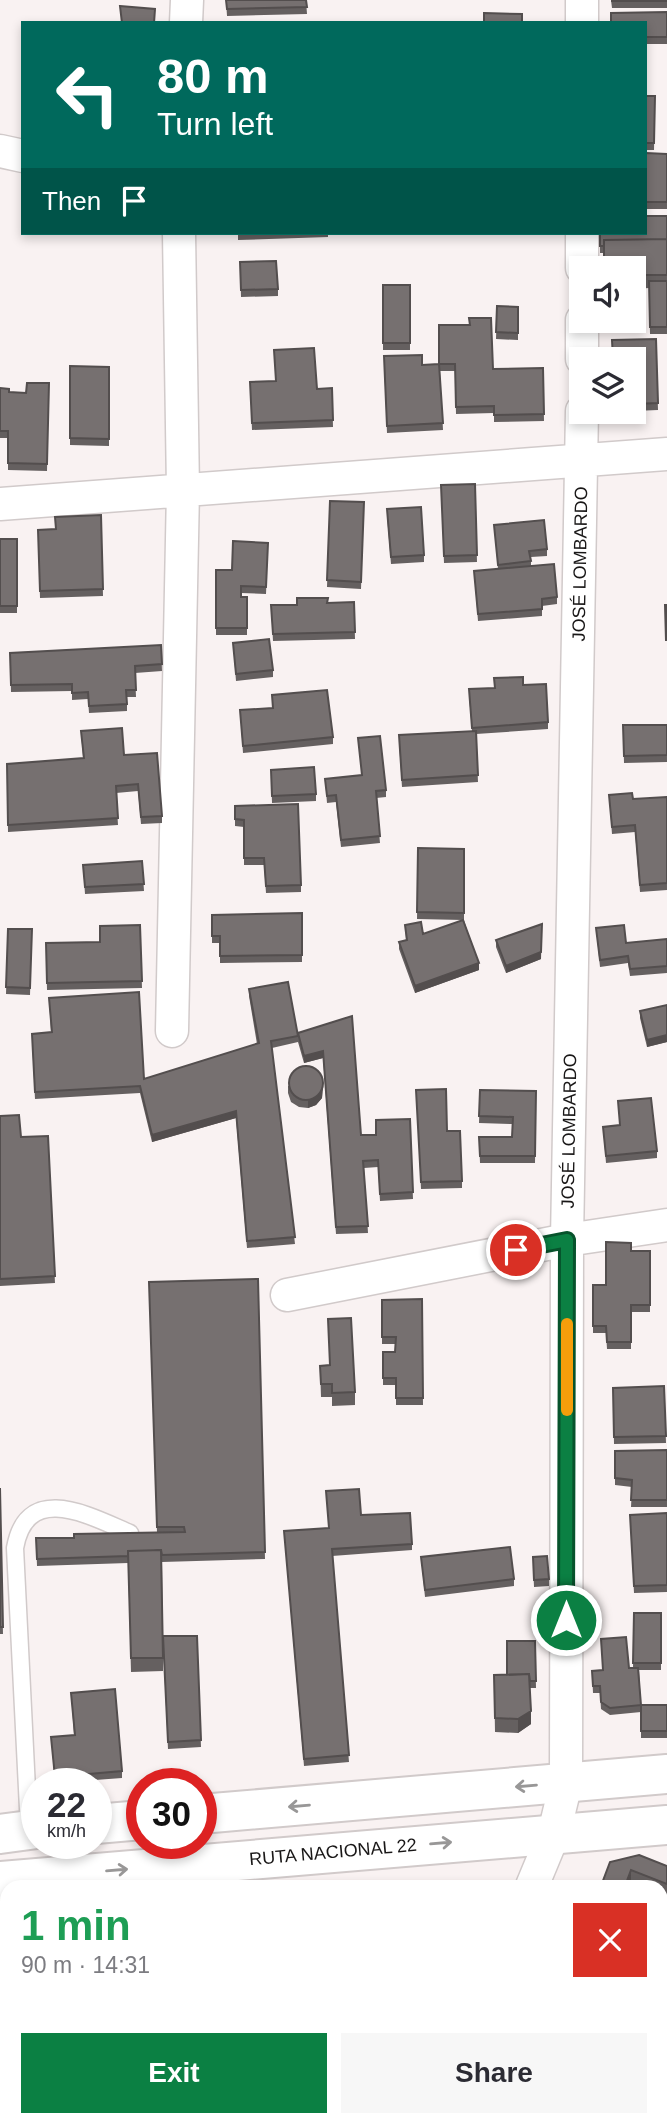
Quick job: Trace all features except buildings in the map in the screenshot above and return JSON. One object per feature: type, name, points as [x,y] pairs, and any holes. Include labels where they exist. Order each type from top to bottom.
[{"type":"highway","points":[[217,1813],[667,1774]]},
{"type":"highway","name":"RUTA NACIONAL 22","points":[[112,1847],[554,1833],[667,1825]]},
{"type":"highway","name":"RUTA NACIONAL 22","points":[[1,1880],[21,1859]]},
{"type":"street","points":[[186,21],[187,0]]},
{"type":"street","points":[[582,0],[582,21]]},
{"type":"street","points":[[0,151],[21,156]]},
{"type":"street","points":[[172,1031],[183,490],[179,235]]},
{"type":"street","points":[[582,235],[582,256]]},
{"type":"street","name":"JOSÉ LOMBARDO","points":[[534,1880],[554,1833],[566,1783],[567,1240],[582,424]]},
{"type":"street","points":[[0,504],[667,454]]},
{"type":"street","points":[[287,1295],[567,1240],[667,1225]]},
{"type":"lane","points":[[26,1768],[15,1548],[18,1534],[34,1513],[51,1508],[74,1510],[130,1533]]},
{"type":"slow traffic","points":[[567,1324],[567,1410]]},
{"type":"route","points":[[516,1250],[567,1240],[566,1620]]}]
